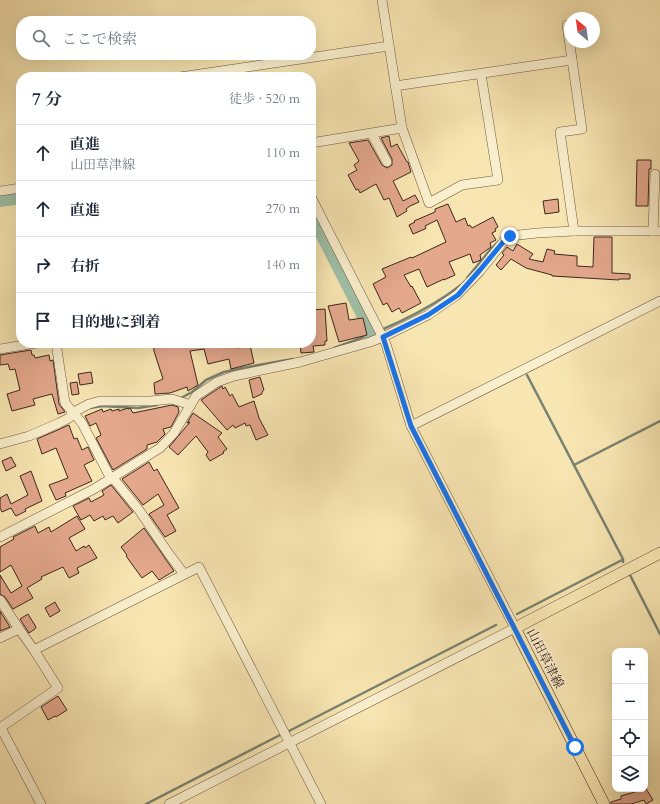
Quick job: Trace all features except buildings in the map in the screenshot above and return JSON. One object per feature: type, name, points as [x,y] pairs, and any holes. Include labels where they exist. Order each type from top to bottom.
[{"type":"main road","name":"山田草津線","points":[[604,804],[515,628],[660,553]]},
{"type":"street","points":[[382,0],[402,128],[429,203],[462,185],[498,180],[481,74]]},
{"type":"street","points":[[316,57],[389,46]]},
{"type":"street","points":[[570,48],[582,129],[560,132],[574,231]]},
{"type":"street","points":[[214,72],[295,60]]},
{"type":"street","points":[[395,86],[572,60]]},
{"type":"street","points":[[316,142],[402,128]]},
{"type":"street","points":[[372,134],[387,162]]},
{"type":"street","points":[[0,537],[94,489],[160,448],[174,433],[196,396],[217,382],[234,376],[336,353],[383,337],[428,315],[458,295],[510,236],[574,231],[656,231],[655,174]]},
{"type":"street","points":[[0,191],[16,189]]},
{"type":"street","points":[[169,804],[286,736],[515,628],[411,426],[383,337],[316,207]]},
{"type":"street","points":[[411,426],[660,301]]},
{"type":"street","points":[[0,349],[16,346]]},
{"type":"street","points":[[57,348],[65,403],[82,423],[112,478],[139,510],[184,574]]},
{"type":"street","points":[[0,444],[29,436],[60,423],[69,418],[72,413],[89,404],[100,401],[150,401],[172,399],[190,405]]},
{"type":"street","points":[[34,650],[199,567],[321,804]]},
{"type":"street","points":[[0,600],[58,688],[0,728],[41,804]]},
{"type":"street","points":[[0,638],[19,629]]},
{"type":"waterway","points":[[0,200],[16,198]]},
{"type":"waterway","points":[[316,222],[371,330],[371,335]]},
{"type":"waterway","points":[[467,278],[498,242]]},
{"type":"waterway","points":[[334,348],[400,321],[431,305],[461,285]]},
{"type":"waterway","points":[[181,398],[192,392],[206,380],[224,372],[293,359]]},
{"type":"waterway","points":[[527,375],[623,559],[623,562]]},
{"type":"waterway","points":[[90,408],[102,406],[138,408],[157,405]]},
{"type":"waterway","points":[[574,465],[660,421]]},
{"type":"waterway","points":[[517,614],[622,560]]},
{"type":"waterway","points":[[630,575],[660,634]]},
{"type":"waterway","points":[[287,732],[496,625]]},
{"type":"waterway","points":[[146,804],[282,734]]},
{"type":"route","points":[[510,236],[458,295],[428,315],[383,337],[411,426],[575,747]]}]
